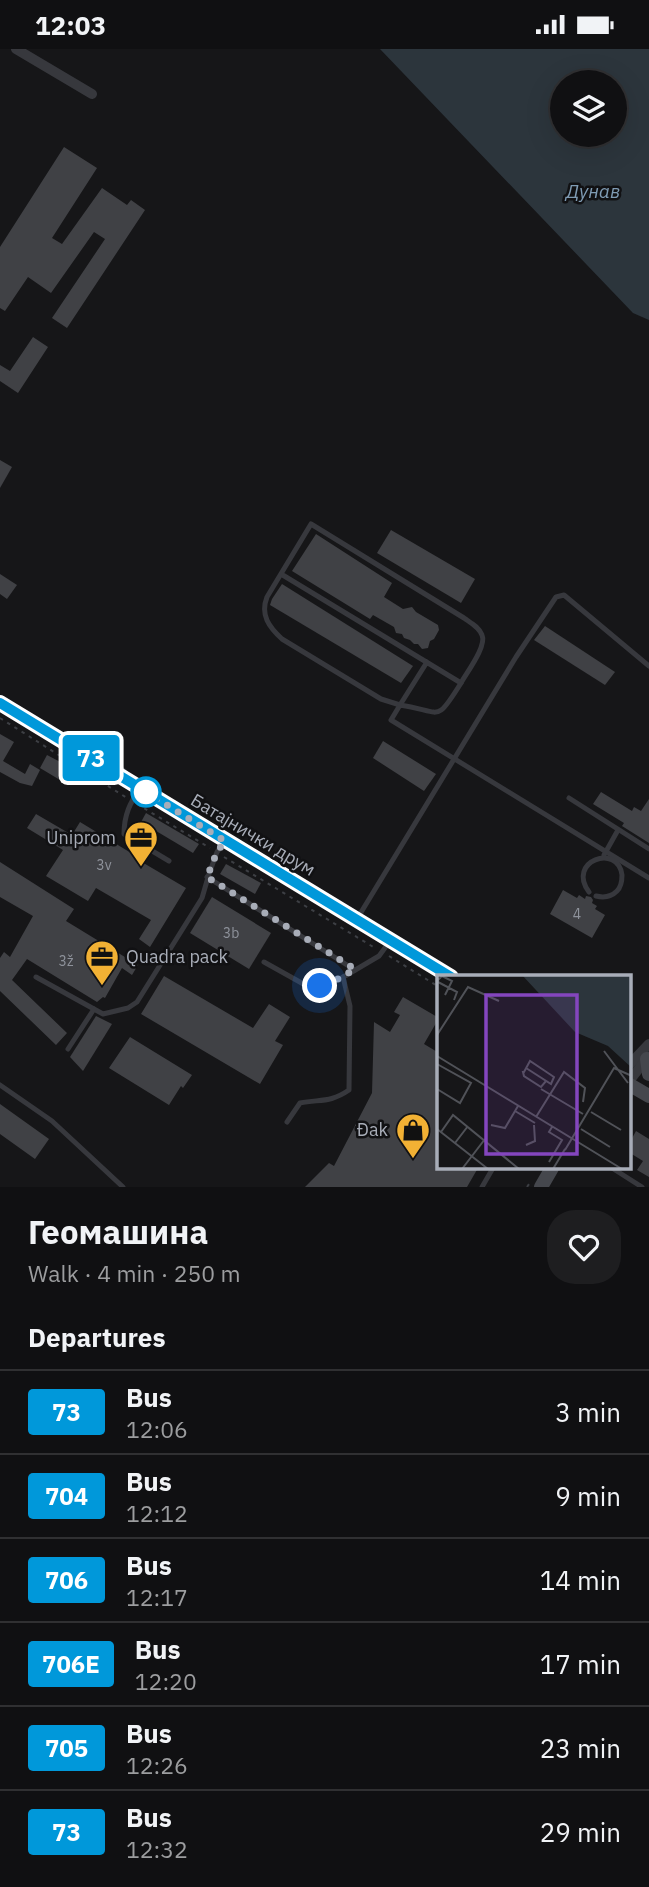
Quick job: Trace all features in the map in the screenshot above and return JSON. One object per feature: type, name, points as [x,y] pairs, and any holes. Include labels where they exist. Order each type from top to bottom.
[{"type":"main road","name":"Батајнички друм","points":[[0,703],[448,975]]},
{"type":"main road","points":[[632,1084],[649,1098]]},
{"type":"main road","points":[[541,1187],[551,1169]]},
{"type":"street","points":[[16,49],[92,94]]},
{"type":"street","points":[[632,1062],[649,1044]]},
{"type":"street","points":[[632,1080],[648,1062]]},
{"type":"lane","points":[[312,524],[464,618],[482,634],[482,645],[461,683],[440,712],[431,713],[381,699],[282,639],[273,630],[265,618],[264,607],[281,573],[312,524]]},
{"type":"lane","points":[[281,573],[461,683]]},
{"type":"lane","points":[[356,920],[516,657],[556,597],[564,594],[649,666]]},
{"type":"lane","points":[[427,663],[391,720],[618,865],[621,884],[614,894],[596,896]]},
{"type":"lane","points":[[139,787],[124,818],[124,834],[169,861]]},
{"type":"lane","points":[[569,798],[649,849]]},
{"type":"lane","points":[[589,892],[583,881],[585,869],[604,855],[618,829]]},
{"type":"lane","points":[[36,977],[103,1014],[128,1008],[138,1002],[202,898],[217,852],[225,841]]},
{"type":"lane","points":[[604,855],[649,878]]},
{"type":"lane","points":[[207,877],[355,969]]},
{"type":"lane","points":[[264,962],[307,986],[331,983],[379,956],[390,940]]},
{"type":"lane","points":[[287,1122],[300,1103],[338,1098],[349,1090],[351,1006],[343,977]]},
{"type":"lane","points":[[68,1049],[94,1009]]},
{"type":"lane","points":[[0,1085],[52,1121],[123,1187]]},
{"type":"lane","points":[[482,1187],[492,1169]]},
{"type":"lane","points":[[614,1169],[642,1187]]},
{"type":"water","name":"Дунав","points":[[380,49],[649,49],[649,320],[633,313]]},
{"type":"building","points":[[64,147],[97,168],[52,238],[62,244],[102,188],[127,205],[131,200],[145,210],[67,328],[52,318],[105,239],[94,232],[51,293],[28,277],[5,311],[0,308],[0,247]]},
{"type":"building","points":[[33,337],[48,347],[18,393],[0,381],[0,365],[10,371]]},
{"type":"building","points":[[0,460],[12,467],[0,488]]},
{"type":"building","points":[[391,530],[475,579],[461,603],[377,553]]},
{"type":"building","points":[[316,534],[392,583],[384,597],[403,609],[412,607],[438,625],[439,630],[428,648],[422,649],[402,634],[396,633],[394,627],[373,615],[370,619],[292,571]]},
{"type":"building","points":[[0,574],[17,585],[7,599],[0,594]]},
{"type":"building","points":[[282,584],[413,666],[401,683],[270,605]]},
{"type":"building","points":[[545,626],[615,672],[605,685],[534,640]]},
{"type":"building","points":[[0,734],[14,742],[3,761],[25,774],[30,764],[40,770],[32,786],[0,772]]},
{"type":"building","points":[[383,741],[436,774],[424,791],[373,758]]},
{"type":"building","points":[[47,755],[68,766],[60,780],[40,768]]},
{"type":"building","points":[[601,792],[632,811],[634,807],[641,811],[649,799],[649,843],[622,826],[624,823],[593,804]]},
{"type":"building","points":[[146,813],[199,844],[193,853],[141,822]]},
{"type":"building","points":[[36,814],[72,835],[80,822],[186,888],[150,947],[139,939],[151,920],[96,888],[88,901],[46,876],[63,850],[27,828]]},
{"type":"building","points":[[0,862],[74,909],[66,921],[138,965],[132,975],[122,968],[105,998],[97,1002],[27,959],[12,980],[67,1033],[56,1045],[0,991],[0,958],[4,952],[10,957],[33,916],[0,897]]},
{"type":"building","points":[[226,864],[261,883],[255,894],[220,874]]},
{"type":"building","points":[[563,890],[577,898],[579,895],[585,899],[586,896],[591,897],[592,903],[597,906],[595,909],[605,915],[592,938],[550,914]]},
{"type":"building","points":[[212,897],[271,933],[249,969],[190,933]]},
{"type":"building","points":[[164,976],[253,1028],[269,1004],[290,1017],[275,1041],[283,1045],[260,1084],[141,1014]]},
{"type":"building","points":[[403,997],[437,1017],[424,1044],[437,1052],[437,1169],[477,1169],[467,1187],[305,1187],[329,1163],[334,1166],[372,1093],[374,1022],[390,1032],[400,1015],[394,1012]]},
{"type":"building","points":[[96,1016],[112,1024],[83,1071],[70,1057]]},
{"type":"building","points":[[130,1037],[192,1075],[169,1105],[109,1068]]},
{"type":"building","points":[[0,1104],[49,1139],[35,1159],[0,1134]]},
{"type":"building","points":[[636,1131],[649,1139],[649,1177],[637,1170],[643,1161],[632,1154],[632,1138]]},
{"type":"bus line","name":"73","points":[[0,703],[448,975]]},
{"type":"place","name":"Uniprom","points":[[141,868]]},
{"type":"place","name":"Quadra pack","points":[[102,987]]},
{"type":"place","name":"Đak","points":[[413,1160]]},
{"type":"route","points":[[146,792],[225,841],[217,852],[207,877],[355,969],[340,979],[320,986]]}]
